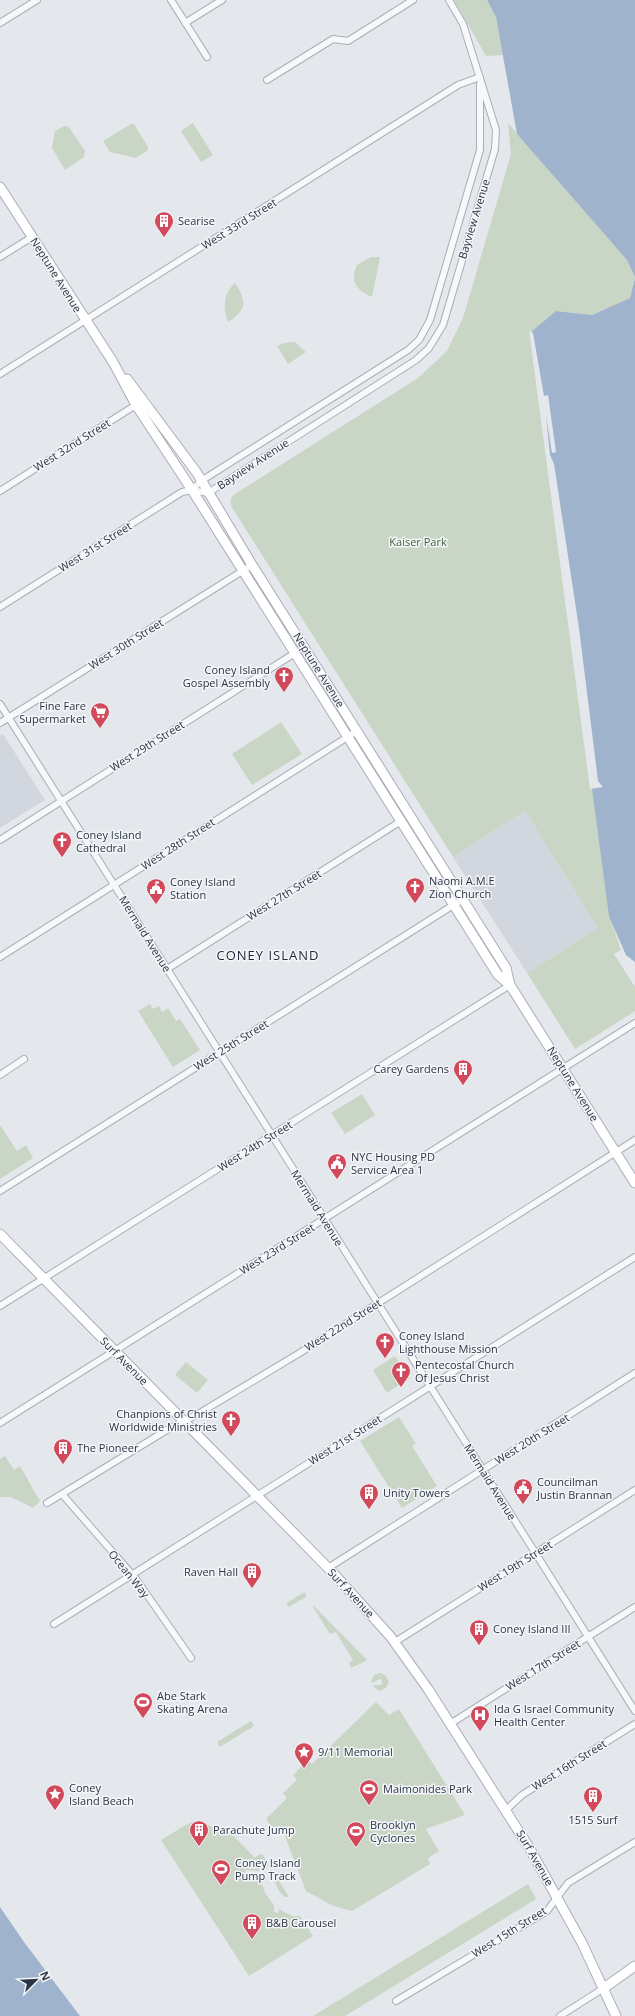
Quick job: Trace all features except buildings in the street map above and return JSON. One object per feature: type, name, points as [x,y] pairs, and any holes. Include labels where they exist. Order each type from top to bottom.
[{"type":"main road","name":"Neptune Avenue","points":[[0,187],[85,321],[140,403],[242,571],[498,975],[510,985],[635,1183]]},
{"type":"main road","name":"Neptune Avenue","points":[[140,403],[201,481],[252,565],[506,968],[510,985]]},
{"type":"main road","name":"Surf Avenue","points":[[0,1234],[114,1352],[328,1568],[395,1642],[506,1810],[558,1897],[604,1988],[616,2016]]},
{"type":"main road","points":[[604,1988],[635,1966]]},
{"type":"street","points":[[0,23],[37,0]]},
{"type":"street","points":[[171,0],[207,57]]},
{"type":"street","points":[[185,23],[222,0]]},
{"type":"street","points":[[267,80],[333,39],[348,41],[413,0]]},
{"type":"street","name":"Bayview Avenue","points":[[192,490],[208,493],[416,360],[429,348],[443,325],[495,150],[496,130],[464,24],[449,0]]},
{"type":"street","name":"Bayview Avenue","points":[[192,490],[201,481],[408,350],[418,340],[430,320],[480,150],[480,78]]},
{"type":"street","name":"West 33rd Street","points":[[0,374],[458,86],[480,78]]},
{"type":"street","points":[[0,257],[32,236]]},
{"type":"street","name":"West 32nd Street","points":[[0,491],[140,403]]},
{"type":"street","name":"West 31st Street","points":[[0,607],[182,492],[192,490]]},
{"type":"street","name":"West 30th Street","points":[[0,723],[252,565]]},
{"type":"street","name":"West 29th Street","points":[[0,840],[295,653]]},
{"type":"street","name":"Mermaid Avenue","points":[[0,704],[635,1712]]},
{"type":"street","name":"West 28th Street","points":[[0,957],[357,731]]},
{"type":"street","name":"West 27th Street","points":[[167,969],[401,821]]},
{"type":"street","name":"West 25th Street","points":[[0,1191],[463,899]]},
{"type":"street","name":"West 24th Street","points":[[0,1306],[510,985]]},
{"type":"street","name":"West 23rd Street","points":[[0,1423],[635,1023]]},
{"type":"street","points":[[0,1074],[24,1059]]},
{"type":"street","name":"West 22nd Street","points":[[47,1503],[167,1430],[291,1358],[635,1140]]},
{"type":"street","name":"West 21st Street","points":[[54,1624],[635,1257]]},
{"type":"street","name":"West 20th Street","points":[[328,1568],[635,1373]]},
{"type":"street","name":"West 19th Street","points":[[395,1642],[635,1490]]},
{"type":"street","name":"Ocean Way","points":[[62,1494],[132,1574],[191,1658]]},
{"type":"street","name":"West 17th Street","points":[[450,1724],[635,1607]]},
{"type":"street","name":"West 16th Street","points":[[506,1810],[522,1795],[635,1724]]},
{"type":"street","name":"West 15th Street","points":[[396,2001],[547,1911],[568,1883],[635,1842]]},
{"type":"street","points":[[560,2016],[604,1988]]},
{"type":"shaded area","points":[[3,734],[45,800],[0,828],[0,736]]},
{"type":"shaded area","points":[[525,811],[598,928],[527,973],[453,857]]},
{"type":"green space","points":[[454,0],[487,0],[496,17],[503,55],[486,56]]},
{"type":"green space","points":[[193,123],[213,155],[201,162],[181,131]]},
{"type":"green space","name":"Kaiser Park","points":[[508,123],[627,260],[635,277],[630,298],[592,315],[556,311],[635,962],[626,955],[613,926],[621,950],[614,954],[635,987],[635,1011],[575,1049],[527,973],[598,928],[525,811],[453,857],[231,506],[231,498],[235,494],[418,378],[447,351],[463,318],[511,154]]},
{"type":"green space","points":[[131,124],[134,124],[148,147],[148,150],[136,158],[110,152],[103,141]]},
{"type":"green space","points":[[64,126],[69,127],[85,151],[84,157],[65,170],[52,148],[55,131]]},
{"type":"green space","points":[[371,257],[380,257],[372,297],[362,292],[354,281],[357,265]]},
{"type":"green space","points":[[235,283],[242,295],[243,305],[239,313],[228,322],[225,311],[225,301],[228,291]]},
{"type":"green space","points":[[295,342],[306,352],[288,364],[277,346],[284,343]]},
{"type":"green space","points":[[281,722],[302,754],[252,785],[232,754]]},
{"type":"green space","points":[[150,1004],[153,1009],[159,1006],[162,1012],[168,1008],[176,1021],[180,1019],[200,1050],[173,1067],[138,1011]]},
{"type":"green space","points":[[362,1094],[375,1115],[345,1134],[331,1113]]},
{"type":"green space","points":[[0,1125],[17,1151],[26,1145],[33,1158],[0,1179]]},
{"type":"green space","points":[[395,1356],[410,1378],[387,1393],[373,1370]]},
{"type":"green space","points":[[186,1362],[208,1380],[197,1393],[175,1375]]},
{"type":"green space","points":[[399,1417],[416,1444],[412,1446],[437,1486],[402,1508],[360,1441]]},
{"type":"green space","points":[[5,1456],[14,1470],[20,1466],[40,1501],[33,1508],[11,1497],[0,1497],[0,1459]]},
{"type":"green space","points":[[303,1593],[306,1593],[306,1597],[289,1607],[286,1603]]},
{"type":"green space","points":[[314,1606],[366,1659],[366,1661],[351,1668],[349,1663],[353,1660],[336,1632],[330,1634],[313,1607]]},
{"type":"green space","points":[[380,1673],[386,1676],[389,1682],[386,1688],[379,1691],[372,1685],[381,1685],[382,1680],[380,1679],[371,1683],[374,1675]]},
{"type":"green space","name":"Maimonides Park","points":[[376,1702],[389,1715],[399,1709],[465,1815],[426,1829],[439,1851],[428,1858],[430,1864],[352,1911],[331,1905],[306,1891],[281,1826],[275,1831],[266,1819],[287,1798],[283,1793],[297,1780],[293,1775],[308,1760],[312,1764]]},
{"type":"green space","points":[[251,1721],[254,1726],[220,1747],[217,1742]]},
{"type":"green space","points":[[193,1822],[205,1823],[221,1832],[229,1831],[255,1858],[260,1854],[263,1855],[269,1867],[262,1862],[260,1864],[259,1871],[245,1870],[246,1875],[260,1877],[265,1893],[274,1905],[274,1912],[278,1913],[279,1909],[292,1916],[300,1916],[313,1936],[249,1976],[161,1840]]},
{"type":"green space","points":[[275,1874],[289,1897],[285,1897],[279,1891],[273,1878]]},
{"type":"green space","points":[[528,1884],[536,1899],[345,2016],[313,2016]]},
{"type":"water","points":[[487,0],[635,0],[635,277],[627,260],[517,134],[496,17]]},
{"type":"water","points":[[635,278],[635,962],[626,955],[609,916],[531,332],[556,311],[592,315],[630,298]]},
{"type":"water","points":[[0,1907],[24,1942],[80,2016],[0,2016]]},
{"type":"pier","points":[[529,330],[533,333],[544,396],[548,395],[556,452],[552,453],[546,415],[550,455],[554,464],[579,628],[598,781],[603,787],[590,789]]},
{"type":"place","name":"Searise","points":[[164,238]]},
{"type":"place","name":"Coney Island Gospel Assembly","points":[[284,693]]},
{"type":"place","name":"Fine Fare Supermarket","points":[[100,729]]},
{"type":"place","name":"Coney Island Cathedral","points":[[62,858]]},
{"type":"place","name":"Naomi A.M.E Zion Church","points":[[415,904]]},
{"type":"place","name":"Coney Island Station","points":[[156,905]]},
{"type":"place","name":"Carey Gardens","points":[[463,1086]]},
{"type":"place","name":"NYC Housing PD Service Area 1","points":[[337,1180]]},
{"type":"place","name":"Coney Island Lighthouse Mission","points":[[385,1359]]},
{"type":"place","name":"Pentecostal Church Of Jesus Christ","points":[[401,1388]]},
{"type":"place","name":"Chanpions of Christ Worldwide Ministries","points":[[231,1437]]},
{"type":"place","name":"The Pioneer","points":[[63,1465]]},
{"type":"place","name":"Councilman Justin Brannan","points":[[523,1505]]},
{"type":"place","name":"Unity Towers","points":[[369,1510]]},
{"type":"place","name":"Raven Hall","points":[[252,1589]]},
{"type":"place","name":"Coney Island III","points":[[479,1646]]},
{"type":"place","name":"Abe Stark Skating Arena","points":[[143,1719]]},
{"type":"place","name":"Ida G Israel Community Health Center","points":[[480,1732]]},
{"type":"place","name":"9/11 Memorial","points":[[304,1769]]},
{"type":"place","name":"Maimonides Park","points":[[369,1806]]},
{"type":"place","name":"Coney Island Beach","points":[[55,1811]]},
{"type":"place","name":"1515 Surf","points":[[593,1813]]},
{"type":"place","name":"Parachute Jump","points":[[199,1847]]},
{"type":"place","name":"Brooklyn Cyclones","points":[[356,1848]]},
{"type":"place","name":"Coney Island Pump Track","points":[[221,1886]]},
{"type":"place","name":"B&B Carousel","points":[[252,1940]]},
{"type":"district","name":"CONEY ISLAND","points":[[268,955]]}]
